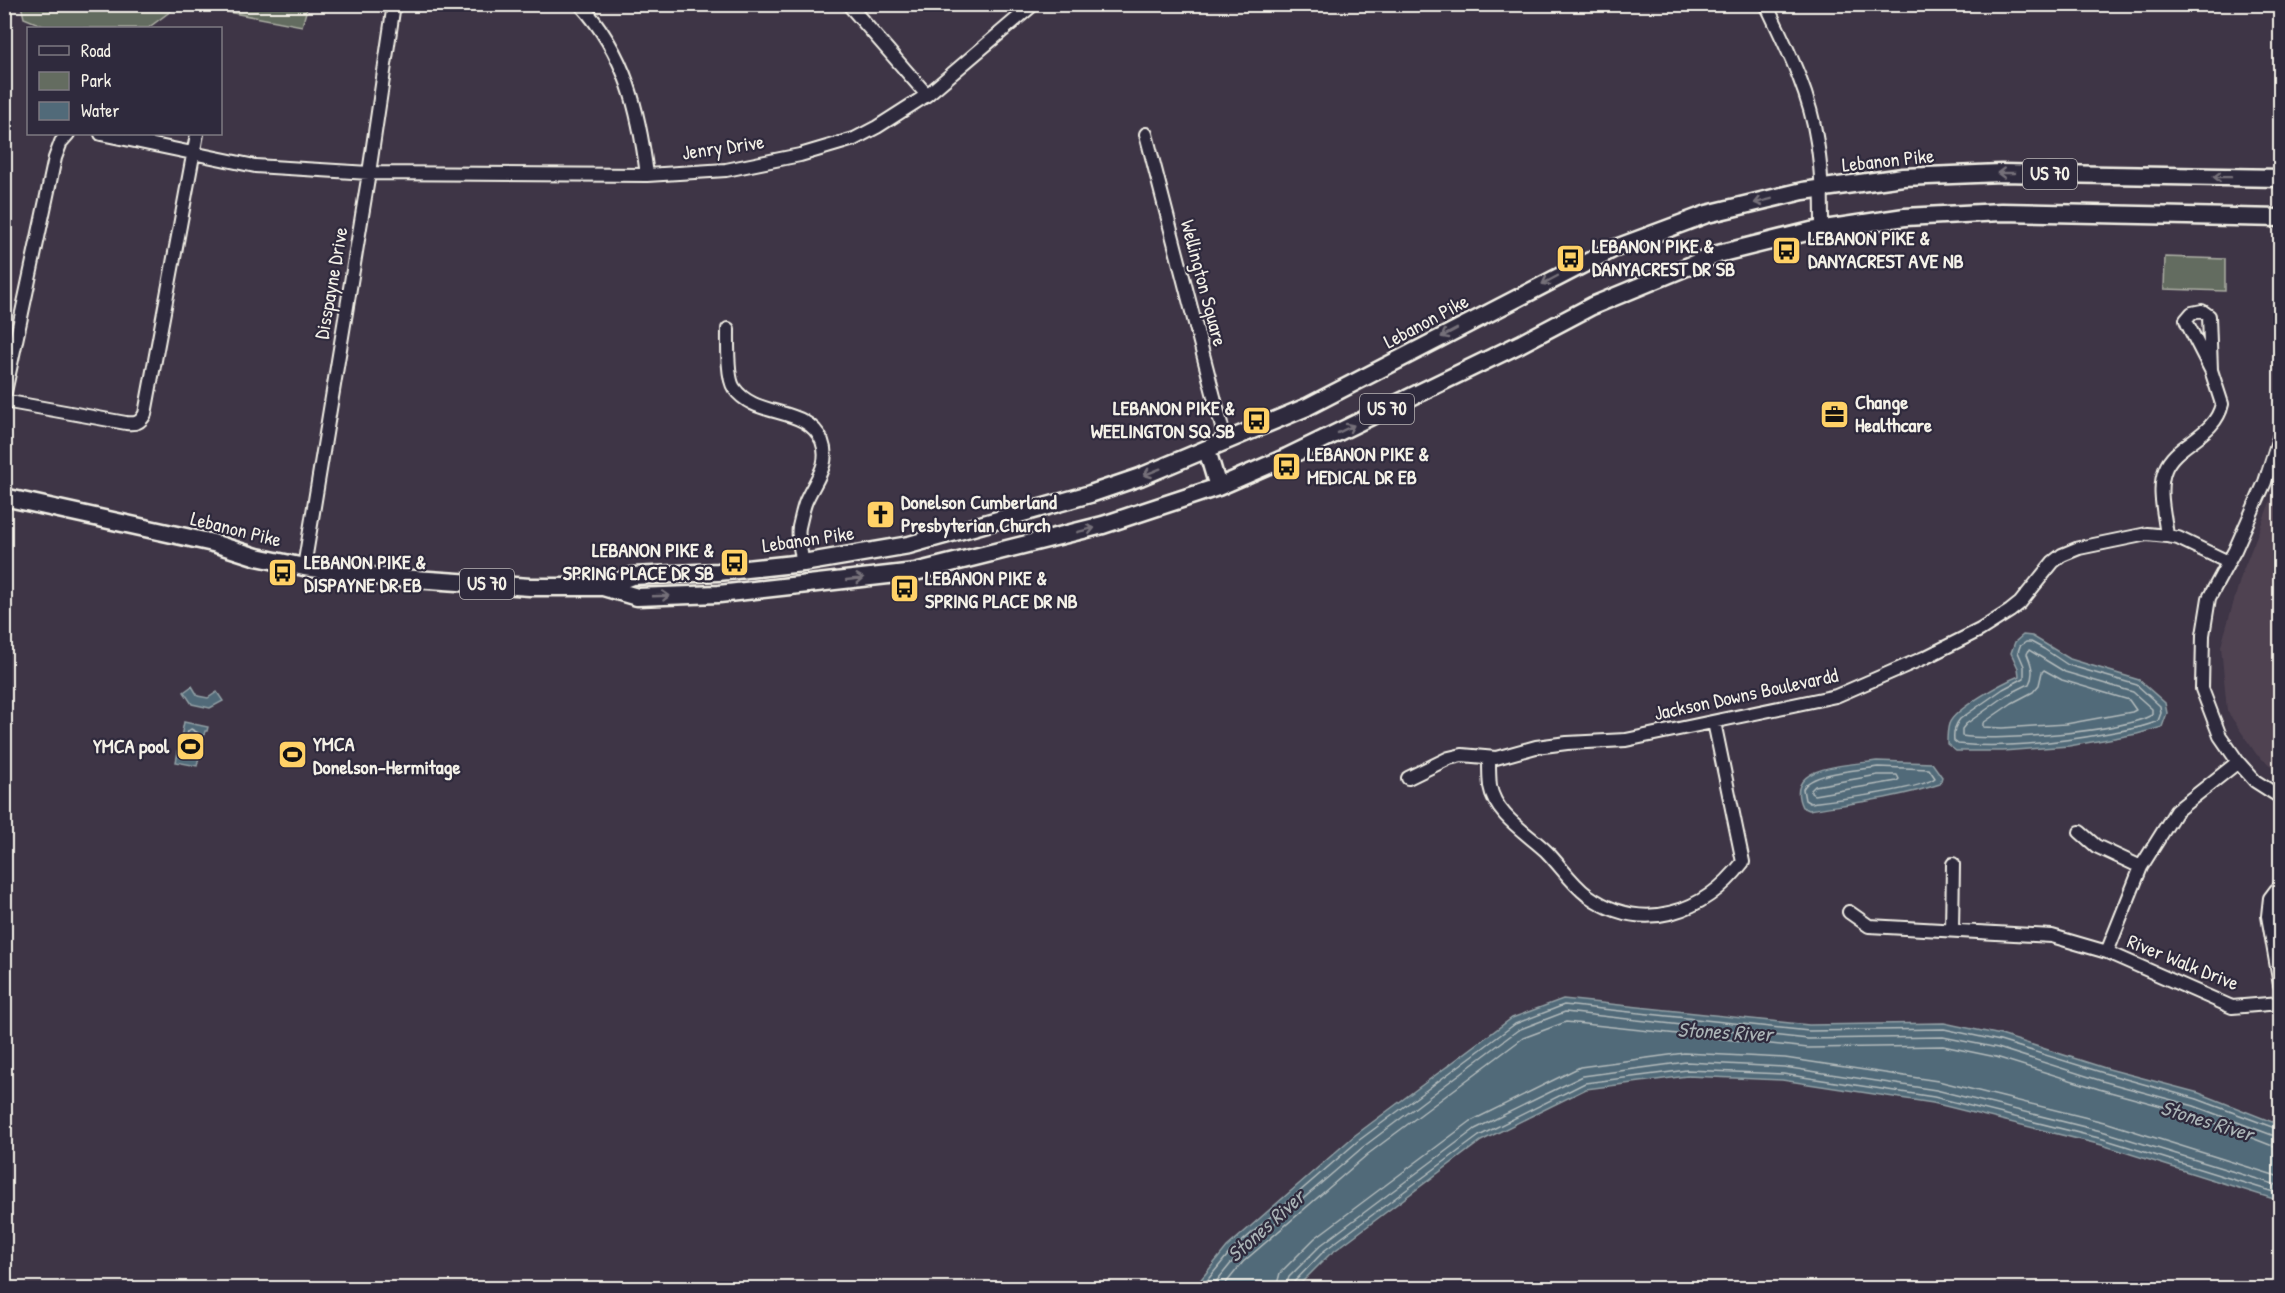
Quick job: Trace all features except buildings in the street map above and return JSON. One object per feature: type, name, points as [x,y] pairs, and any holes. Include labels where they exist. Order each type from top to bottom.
[{"type":"main road","name":"Lebanon Pike","points":[[603,587],[632,576],[718,572],[803,563],[909,545],[1090,494],[1226,443],[1307,407],[1613,249],[1707,214],[1821,189],[1903,177],[2001,173],[2280,178]]},
{"type":"main road","name":"Lebanon Pike","points":[[4,497],[213,543],[257,557],[304,567],[371,576],[530,587],[603,587],[637,597],[719,594],[915,572],[1103,525],[1218,487],[1297,452],[1630,289],[1718,254],[1822,229],[1905,217],[2001,212],[2280,218]]},
{"type":"main road","points":[[1207,450],[1218,487]]},
{"type":"main road","points":[[950,533],[956,562]]},
{"type":"street","name":"Disspayne Drive","points":[[304,567],[369,173],[394,4]]},
{"type":"street","points":[[580,4],[604,36],[620,64],[632,94],[640,126],[646,176]]},
{"type":"street","points":[[848,4],[927,95]]},
{"type":"street","name":"Jenry Drive","points":[[106,135],[255,166],[369,173],[646,176],[726,170],[800,155],[854,139],[901,113],[927,95],[1034,4]]},
{"type":"street","points":[[1766,4],[1793,61],[1807,100],[1818,142],[1822,229]]},
{"type":"street","name":"Wellington Square","points":[[1146,134],[1226,443]]},
{"type":"street","points":[[67,135],[61,142],[55,158],[4,399],[135,424],[142,421],[145,414],[197,135]]},
{"type":"street","points":[[728,329],[728,362],[733,388],[748,400],[807,422],[818,433],[822,442],[823,468],[806,502],[798,530],[803,563]]},
{"type":"street","points":[[2167,536],[2162,484],[2164,471],[2170,461],[2212,425],[2221,410],[2222,400],[2211,369]]},
{"type":"street","points":[[2280,435],[2265,482],[2209,598],[2203,635],[2202,689],[2220,736],[2238,762],[2254,781],[2280,797]]},
{"type":"street","name":"Jackson Downs Boulevardd","points":[[1408,778],[1449,758],[1475,755],[1489,759],[1536,747],[1626,740],[1836,696],[1871,682],[1980,630],[2020,603],[2042,573],[2062,555],[2079,548],[2147,534],[2178,537],[2228,562]]},
{"type":"street","points":[[1489,759],[1490,788],[1496,803],[1506,816],[1556,861],[1585,893],[1601,904],[1620,912],[1638,916],[1658,915],[1691,907],[1711,896],[1743,862],[1714,722]]},
{"type":"street","points":[[2107,952],[2141,867],[2176,811],[2238,762]]},
{"type":"street","points":[[2080,832],[2096,846],[2141,867]]},
{"type":"street","points":[[1849,912],[1869,926],[1952,930],[1953,864]]},
{"type":"street","points":[[2276,890],[2270,898],[2268,916],[2280,985]]},
{"type":"street","name":"River Walk Drive","points":[[1952,930],[2052,936],[2107,952],[2232,1006],[2280,1003]]},
{"type":"shaded area","points":[[2280,477],[2280,773],[2257,755],[2227,711],[2221,646],[2242,573]]},
{"type":"green space","points":[[21,4],[179,5],[149,27],[46,27],[24,18]]},
{"type":"green space","points":[[308,4],[302,26],[191,5]]},
{"type":"green space","points":[[2165,257],[2225,259],[2225,291],[2164,289]]},
{"type":"water","points":[[2023,635],[2032,636],[2070,659],[2139,680],[2165,703],[2167,713],[2162,727],[2137,734],[2069,746],[2003,751],[1956,751],[1947,744],[1949,724],[1969,704],[2019,676],[2011,653],[2015,642]]},
{"type":"water","points":[[192,686],[198,696],[208,698],[217,692],[223,701],[210,708],[192,704],[184,692]]},
{"type":"water","name":"YMCA pool","points":[[184,722],[208,727],[205,731],[197,766],[176,762]]},
{"type":"water","points":[[1877,761],[1932,763],[1942,777],[1940,784],[1875,800],[1809,810],[1802,807],[1798,793],[1802,782],[1810,775],[1822,769]]},
{"type":"water","name":"Stones River","points":[[1563,999],[1809,1025],[1944,1023],[2001,1035],[2105,1068],[2199,1093],[2280,1125],[2280,1201],[2102,1145],[1933,1103],[1782,1080],[1687,1076],[1586,1089],[1481,1141],[1329,1255],[1296,1288],[1194,1288],[1227,1247],[1354,1136],[1512,1018]]},
{"type":"place","name":"LEBANON PIKE & DANYACREST AVE NB","points":[[1787,250]]},
{"type":"place","name":"LEBANON PIKE & DANYACREST DR SB","points":[[1571,258]]},
{"type":"place","name":"Change Healthcare","points":[[1834,414]]},
{"type":"place","name":"LEBANON PIKE & WEELINGTON SQ SB","points":[[1256,420]]},
{"type":"place","name":"LEBANON PIKE & MEDICAL DR EB","points":[[1286,466]]},
{"type":"place","name":"Donelson Cumberland Presbyterian Church","points":[[880,514]]},
{"type":"place","name":"LEBANON PIKE & SPRING PLACE DR SB","points":[[735,562]]},
{"type":"place","name":"LEBANON PIKE & DISPAYNE DR EB","points":[[283,573]]},
{"type":"place","name":"LEBANON PIKE & SPRING PLACE DR NB","points":[[904,589]]},
{"type":"place","name":"YMCA pool","points":[[190,746]]},
{"type":"place","name":"YMCA Donelson-Hermitage","points":[[292,755]]}]
